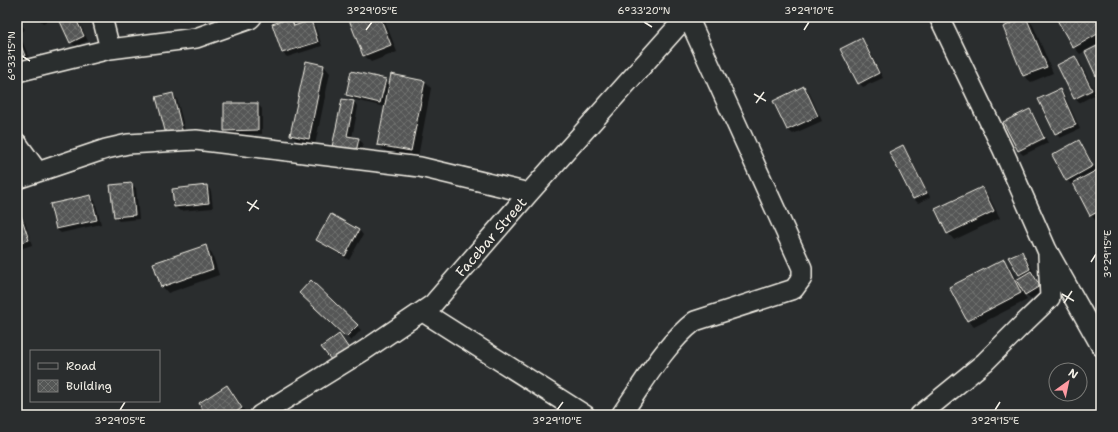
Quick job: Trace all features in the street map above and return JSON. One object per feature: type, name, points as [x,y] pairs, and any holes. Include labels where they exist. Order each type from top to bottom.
[{"type":"street","points":[[102,17],[110,49]]},
{"type":"street","points":[[17,72],[110,49],[196,38],[252,17]]},
{"type":"street","points":[[621,415],[663,355],[683,330],[695,321],[794,289],[802,278],[802,268],[687,17]]},
{"type":"street","name":"Facebar Street","points":[[260,415],[365,350],[433,304],[529,193],[687,17]]},
{"type":"street","points":[[939,17],[1003,150],[1047,250],[1101,346]]},
{"type":"street","points":[[17,179],[128,144],[196,140],[420,167],[529,193]]},
{"type":"street","points":[[17,143],[38,172]]},
{"type":"street","points":[[920,415],[985,362],[1050,298],[1047,250]]},
{"type":"street","points":[[423,312],[586,415]]},
{"type":"building","points":[[58,17],[75,17],[84,36],[70,43]]},
{"type":"building","points":[[348,17],[380,17],[391,45],[363,56]]},
{"type":"building","points":[[1026,17],[1047,67],[1023,76],[1003,27]]},
{"type":"building","points":[[1101,17],[1101,32],[1073,48],[1056,18]]},
{"type":"building","points":[[291,18],[294,26],[311,20],[318,42],[282,53],[272,24]]},
{"type":"building","points":[[17,20],[21,24],[17,27]]},
{"type":"building","points":[[17,35],[25,56],[17,59]]},
{"type":"building","points":[[862,38],[879,73],[858,84],[840,49]]},
{"type":"building","points":[[1101,44],[1101,73],[1096,76],[1085,52]]},
{"type":"building","points":[[1075,56],[1092,90],[1074,99],[1057,65]]},
{"type":"building","points":[[306,61],[324,65],[309,139],[290,135]]},
{"type":"building","points":[[351,71],[386,79],[380,103],[346,95]]},
{"type":"building","points":[[391,74],[425,81],[411,151],[377,145]]},
{"type":"building","points":[[804,86],[818,116],[787,130],[773,101]]},
{"type":"building","points":[[1060,89],[1076,125],[1055,134],[1038,99]]},
{"type":"building","points":[[1101,91],[1101,107],[1095,93]]},
{"type":"building","points":[[173,93],[183,134],[167,138],[156,97]]},
{"type":"building","points":[[342,99],[354,101],[347,136],[359,138],[356,152],[332,147]]},
{"type":"building","points":[[224,103],[258,103],[258,130],[224,131]]},
{"type":"building","points":[[1030,109],[1044,138],[1018,151],[1003,122]]},
{"type":"building","points":[[1079,140],[1093,166],[1066,181],[1052,155]]},
{"type":"building","points":[[903,145],[927,193],[913,199],[889,152]]},
{"type":"building","points":[[1097,170],[1101,177],[1101,210],[1090,216],[1073,183]]},
{"type":"building","points":[[132,183],[135,215],[114,217],[110,185]]},
{"type":"building","points":[[207,185],[209,203],[174,207],[172,189]]},
{"type":"building","points":[[982,187],[994,211],[947,234],[935,209]]},
{"type":"building","points":[[91,195],[97,220],[56,229],[50,204]]},
{"type":"building","points":[[331,214],[359,230],[345,256],[316,240]]},
{"type":"building","points":[[21,216],[29,240],[17,244],[17,218]]},
{"type":"building","points":[[1101,218],[1101,230],[1097,220]]},
{"type":"building","points":[[206,245],[213,269],[161,287],[153,263]]},
{"type":"building","points":[[1022,251],[1030,269],[1019,275],[1008,257]]},
{"type":"building","points":[[1004,259],[1021,293],[967,321],[949,287]]},
{"type":"building","points":[[1031,271],[1040,286],[1025,295],[1016,280]]},
{"type":"building","points":[[311,280],[358,325],[346,337],[299,293]]},
{"type":"building","points":[[339,334],[352,353],[335,365],[321,347]]},
{"type":"building","points":[[227,385],[242,408],[232,415],[206,415],[199,403]]}]
